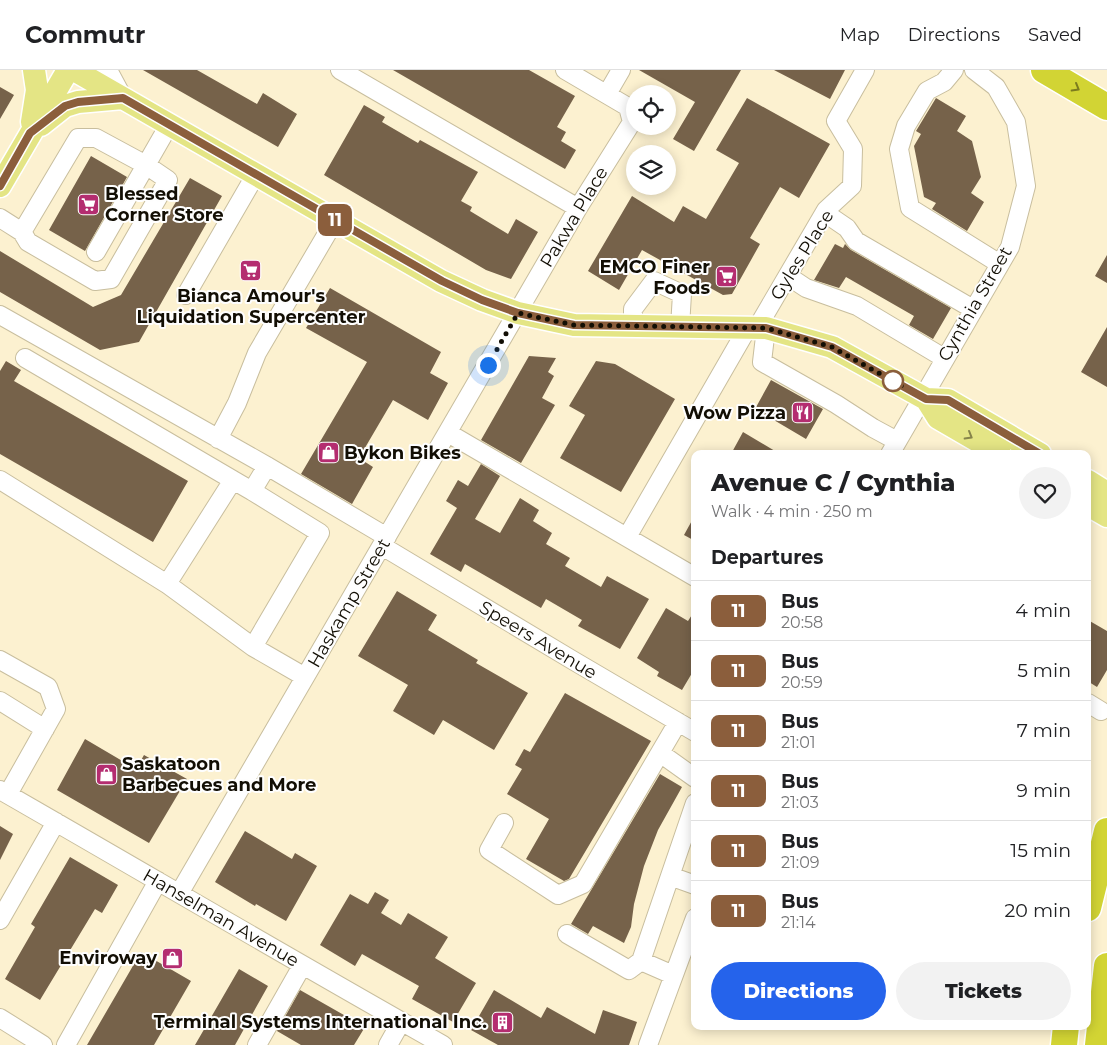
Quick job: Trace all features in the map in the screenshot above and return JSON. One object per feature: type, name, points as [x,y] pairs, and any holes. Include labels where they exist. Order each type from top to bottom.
[{"type":"highway","points":[[1044,70],[1107,107]]},
{"type":"highway","points":[[1091,896],[1107,831]]},
{"type":"highway","points":[[1098,1045],[1107,966]]},
{"type":"highway","points":[[1064,1045],[1066,1030]]},
{"type":"main road","points":[[30,133],[36,90],[34,70]]},
{"type":"main road","points":[[0,186],[68,70]]},
{"type":"main road","points":[[74,70],[442,281],[482,300],[518,313],[574,325],[757,328],[832,347],[924,398],[948,400],[1029,450]]},
{"type":"main road","points":[[30,133],[65,106],[78,102],[123,98]]},
{"type":"main road","points":[[924,398],[938,418],[993,450]]},
{"type":"main road","points":[[1091,483],[1107,493]]},
{"type":"main road","points":[[1091,507],[1107,516]]},
{"type":"street","points":[[108,70],[123,98]]},
{"type":"street","points":[[340,70],[578,208]]},
{"type":"street","points":[[565,70],[607,94],[621,70]]},
{"type":"street","name":"Gyles Place","points":[[627,537],[757,328],[825,213],[852,186],[853,149],[836,121],[864,70]]},
{"type":"street","points":[[954,70],[944,82],[927,91],[906,126],[900,149],[910,208],[1000,264]]},
{"type":"street","name":"Cynthia Street","points":[[894,447],[1010,247],[1026,186],[1016,122],[996,87],[974,70]]},
{"type":"street","name":"Pakwa Place","points":[[518,313],[578,208],[632,122],[628,107],[607,94]]},
{"type":"street","points":[[96,252],[169,124]]},
{"type":"street","points":[[0,218],[22,232],[28,242],[95,281],[111,279],[168,180],[146,165],[96,138],[78,138],[22,232]]},
{"type":"street","points":[[186,295],[256,174]]},
{"type":"street","points":[[825,213],[846,228],[856,242],[973,309]]},
{"type":"street","points":[[218,439],[237,403],[257,353],[335,220]]},
{"type":"street","points":[[788,276],[806,288],[856,306],[944,358]]},
{"type":"street","points":[[632,326],[633,309],[654,281],[682,294],[680,327]]},
{"type":"street","name":"Haskamp Street","points":[[180,892],[518,313]]},
{"type":"street","name":"Speers Avenue","points":[[0,315],[267,466],[384,542],[691,730]]},
{"type":"street","points":[[757,328],[762,362],[836,404],[873,428],[894,447]]},
{"type":"street","points":[[25,358],[320,533],[253,647]]},
{"type":"street","points":[[448,433],[691,575]]},
{"type":"street","points":[[252,491],[267,466]]},
{"type":"street","points":[[0,480],[167,584],[253,647],[305,677]]},
{"type":"street","points":[[167,584],[233,480]]},
{"type":"street","points":[[0,660],[48,687],[56,709],[4,792]]},
{"type":"street","points":[[0,701],[45,729]]},
{"type":"street","points":[[504,823],[489,850],[558,895],[583,884],[678,722]]},
{"type":"street","points":[[660,753],[691,775]]},
{"type":"street","name":"Hanselman Avenue","points":[[4,792],[180,892],[302,966],[442,1045]]},
{"type":"street","points":[[567,934],[629,970],[641,961],[691,815]]},
{"type":"street","points":[[0,920],[56,822]]},
{"type":"street","points":[[670,876],[691,884]]},
{"type":"street","points":[[66,1045],[158,881]]},
{"type":"street","points":[[648,1045],[691,929]]},
{"type":"street","points":[[641,961],[674,975]]},
{"type":"street","points":[[257,1045],[302,966]]},
{"type":"street","points":[[1,1021],[43,1045]]},
{"type":"street","points":[[388,1045],[402,1022]]},
{"type":"building","points":[[143,70],[197,70],[257,104],[263,93],[297,114],[278,147]]},
{"type":"building","points":[[393,70],[529,70],[575,96],[557,127],[566,132],[561,141],[576,150],[565,169]]},
{"type":"building","points":[[639,70],[741,70],[694,151],[673,139],[695,102],[676,91],[676,85],[665,85]]},
{"type":"building","points":[[774,70],[845,70],[830,99]]},
{"type":"building","points":[[0,87],[14,95],[0,119]]},
{"type":"building","points":[[747,98],[830,144],[799,198],[780,187],[750,238],[760,244],[732,294],[723,295],[642,250],[619,290],[588,271],[632,196],[674,222],[683,206],[706,219],[739,163],[716,150]]},
{"type":"building","points":[[936,98],[966,116],[957,131],[972,141],[981,177],[971,193],[984,202],[967,231],[932,209],[936,203],[924,197],[914,146],[921,134],[916,131]]},
{"type":"building","points":[[364,105],[385,117],[382,122],[418,143],[420,140],[478,172],[461,201],[472,207],[470,211],[508,234],[516,219],[538,232],[511,279],[486,270],[324,175]]},
{"type":"building","name":"Blessed Corner Store","points":[[91,156],[127,177],[85,251],[49,230]]},
{"type":"building","points":[[190,178],[222,196],[139,342],[100,350],[0,292],[0,251],[93,307],[121,295]]},
{"type":"building","points":[[835,244],[843,248],[845,244],[851,250],[951,308],[933,339],[909,325],[914,316],[846,277],[839,288],[814,280]]},
{"type":"building","points":[[1107,255],[1107,283],[1095,276]]},
{"type":"building","points":[[330,288],[441,352],[430,373],[448,383],[428,420],[393,400],[359,458],[373,467],[352,504],[301,474],[367,362],[306,328]]},
{"type":"building","points":[[1107,327],[1107,387],[1081,372]]},
{"type":"building","points":[[529,356],[556,358],[548,372],[554,376],[542,398],[555,405],[521,463],[481,440]]},
{"type":"building","points":[[6,361],[21,370],[14,381],[188,481],[153,542],[0,454],[0,371]]},
{"type":"building","points":[[596,361],[615,364],[675,399],[621,492],[560,458],[585,415],[569,406]]},
{"type":"building","points":[[771,380],[823,409],[806,439],[755,409]]},
{"type":"building","points":[[743,432],[773,450],[733,450]]},
{"type":"building","points":[[481,464],[500,476],[475,519],[500,533],[520,498],[539,510],[533,521],[552,533],[546,544],[570,558],[565,566],[601,587],[607,576],[649,599],[620,649],[578,626],[582,620],[546,599],[541,608],[465,564],[461,572],[430,554],[457,508],[446,501],[458,480],[468,486]]},
{"type":"building","points":[[691,522],[691,539],[684,535]]},
{"type":"building","points":[[397,591],[437,615],[428,630],[478,660],[476,663],[528,693],[494,750],[443,720],[434,735],[393,711],[408,685],[358,656]]},
{"type":"building","points":[[666,608],[688,621],[691,616],[691,675],[682,690],[657,676],[659,672],[637,658]]},
{"type":"building","points":[[1091,622],[1107,631],[1107,670],[1097,687],[1091,683]]},
{"type":"building","points":[[565,693],[651,741],[569,879],[564,881],[526,859],[549,819],[507,794],[522,769],[515,765],[524,749],[530,752]]},
{"type":"building","points":[[85,739],[136,769],[144,755],[187,779],[149,843],[57,790]]},
{"type":"building","points":[[660,774],[682,787],[658,830],[644,866],[634,904],[631,927],[624,943],[593,926],[588,934],[571,924]]},
{"type":"building","points":[[0,826],[13,834],[0,860]]},
{"type":"building","points":[[245,831],[292,859],[295,853],[317,866],[286,921],[256,904],[255,906],[215,882]]},
{"type":"building","points":[[70,857],[118,885],[102,913],[95,909],[40,1000],[5,979],[35,927],[31,924]]},
{"type":"building","points":[[375,892],[389,900],[381,913],[401,925],[408,913],[448,937],[435,958],[476,983],[453,1022],[412,999],[419,986],[362,954],[355,966],[320,945],[350,894],[368,904]]},
{"type":"building","points":[[141,952],[191,981],[154,1045],[87,1045]]},
{"type":"building","points":[[239,969],[268,986],[235,1045],[195,1045]]},
{"type":"building","points":[[300,990],[365,1027],[354,1045],[301,1045],[277,1031]]},
{"type":"building","points":[[494,990],[541,1018],[547,1007],[595,1034],[603,1010],[637,1022],[629,1045],[498,1045],[471,1030]]},
{"type":"bus line","name":"11","points":[[0,186],[30,133],[65,106],[78,102],[123,98],[442,281],[482,300],[518,313],[574,325],[766,328],[832,347],[926,399],[948,400],[1033,450]]},
{"type":"place","name":"Blessed Corner Store","points":[[89,204]]},
{"type":"place","name":"Bianca Amour's Liquidation Supercenter","points":[[251,271]]},
{"type":"place","name":"EMCO Finer Foods","points":[[726,277]]},
{"type":"place","name":"Wow Pizza","points":[[802,413]]},
{"type":"place","name":"Bykon Bikes","points":[[328,453]]},
{"type":"place","name":"Saskatoon Barbecues and More","points":[[106,774]]},
{"type":"place","name":"Enviroway","points":[[173,958]]},
{"type":"place","name":"Terminal Systems International Inc.","points":[[503,1022]]},
{"type":"route","points":[[488,365],[518,313],[574,325],[766,328],[832,347],[902,386],[893,381]]}]
